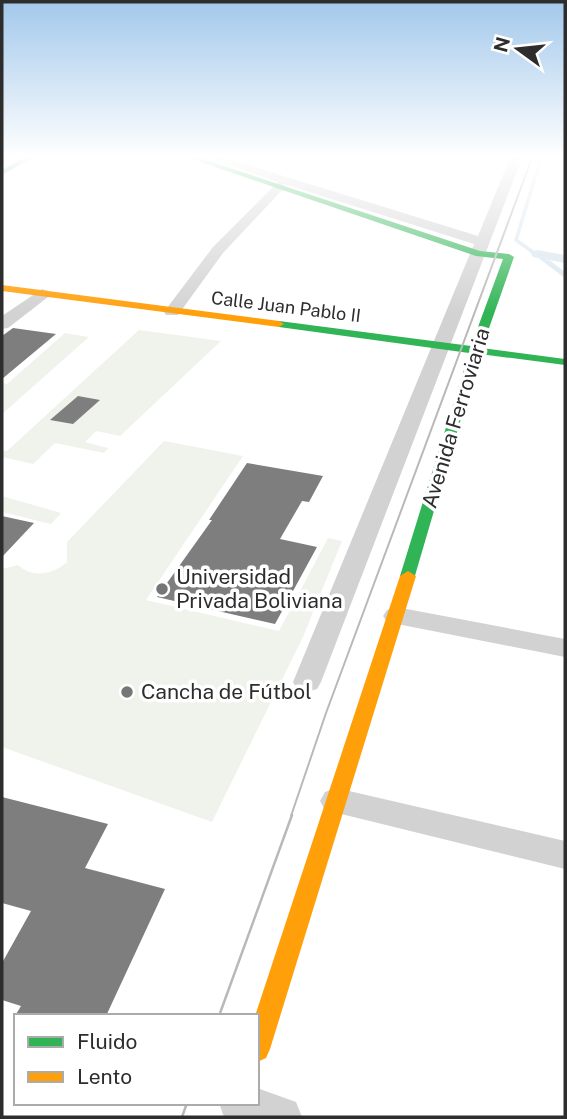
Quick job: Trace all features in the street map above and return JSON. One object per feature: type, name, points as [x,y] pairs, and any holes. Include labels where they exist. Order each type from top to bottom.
[{"type":"street","points":[[172,312],[251,210]]},
{"type":"street","points":[[377,210],[482,247],[496,210]]},
{"type":"street","name":"Avenida Ferroviaria","points":[[259,1043],[396,616],[475,351],[509,257],[482,247],[307,682]]},
{"type":"street","name":"Calle Juan Pablo II","points":[[2,288],[565,362]]},
{"type":"street","points":[[2,324],[42,294]]},
{"type":"street","points":[[396,616],[565,648]]},
{"type":"street","points":[[336,801],[565,855]]},
{"type":"street","points":[[243,1105],[281,1117]]},
{"type":"shaded area","points":[[139,330],[221,341],[120,436],[96,431],[85,442],[108,448],[104,453],[55,443],[33,464],[2,457],[2,450],[7,451]]},
{"type":"shaded area","points":[[65,333],[89,337],[2,414],[2,383],[7,384]]},
{"type":"shaded area","points":[[164,441],[243,456],[146,600],[279,631],[328,538],[342,541],[303,637],[212,822],[2,747],[2,569],[18,565],[30,572],[43,573],[56,570],[67,562],[67,542]]},
{"type":"shaded area","points":[[2,496],[61,513],[51,524],[2,512]]},
{"type":"building","points":[[13,328],[56,334],[2,379],[2,336]]},
{"type":"building","points":[[78,396],[100,400],[73,424],[50,420]]},
{"type":"building","points":[[247,463],[323,476],[309,502],[302,501],[280,539],[317,547],[275,624],[157,597],[212,520],[209,520]]},
{"type":"building","points":[[2,516],[34,523],[2,557]]},
{"type":"building","points":[[2,797],[108,824],[85,868],[165,889],[107,1014],[16,1014],[21,1006],[2,1000],[2,963],[31,911],[2,903]]},
{"type":"waterway","points":[[525,210],[516,240],[551,265]]},
{"type":"waterway","points":[[538,254],[565,259]]},
{"type":"waterway","points":[[549,263],[565,275]]},
{"type":"tram line","points":[[291,816],[326,713],[513,210]]},
{"type":"tram line","points":[[220,1014],[292,815]]},
{"type":"tram line","points":[[182,1117],[186,1105]]},
{"type":"traffic: fast","points":[[349,210],[479,254],[509,257],[475,351],[408,576]]},
{"type":"traffic: fast","points":[[279,324],[565,362]]},
{"type":"traffic: slow","points":[[2,288],[279,324]]},
{"type":"traffic: slow","points":[[259,1043],[408,576]]},
{"type":"place","name":"Universidad Privada Boliviana","points":[[162,589]]},
{"type":"place","name":"Cancha de Fútbol","points":[[127,692]]}]
